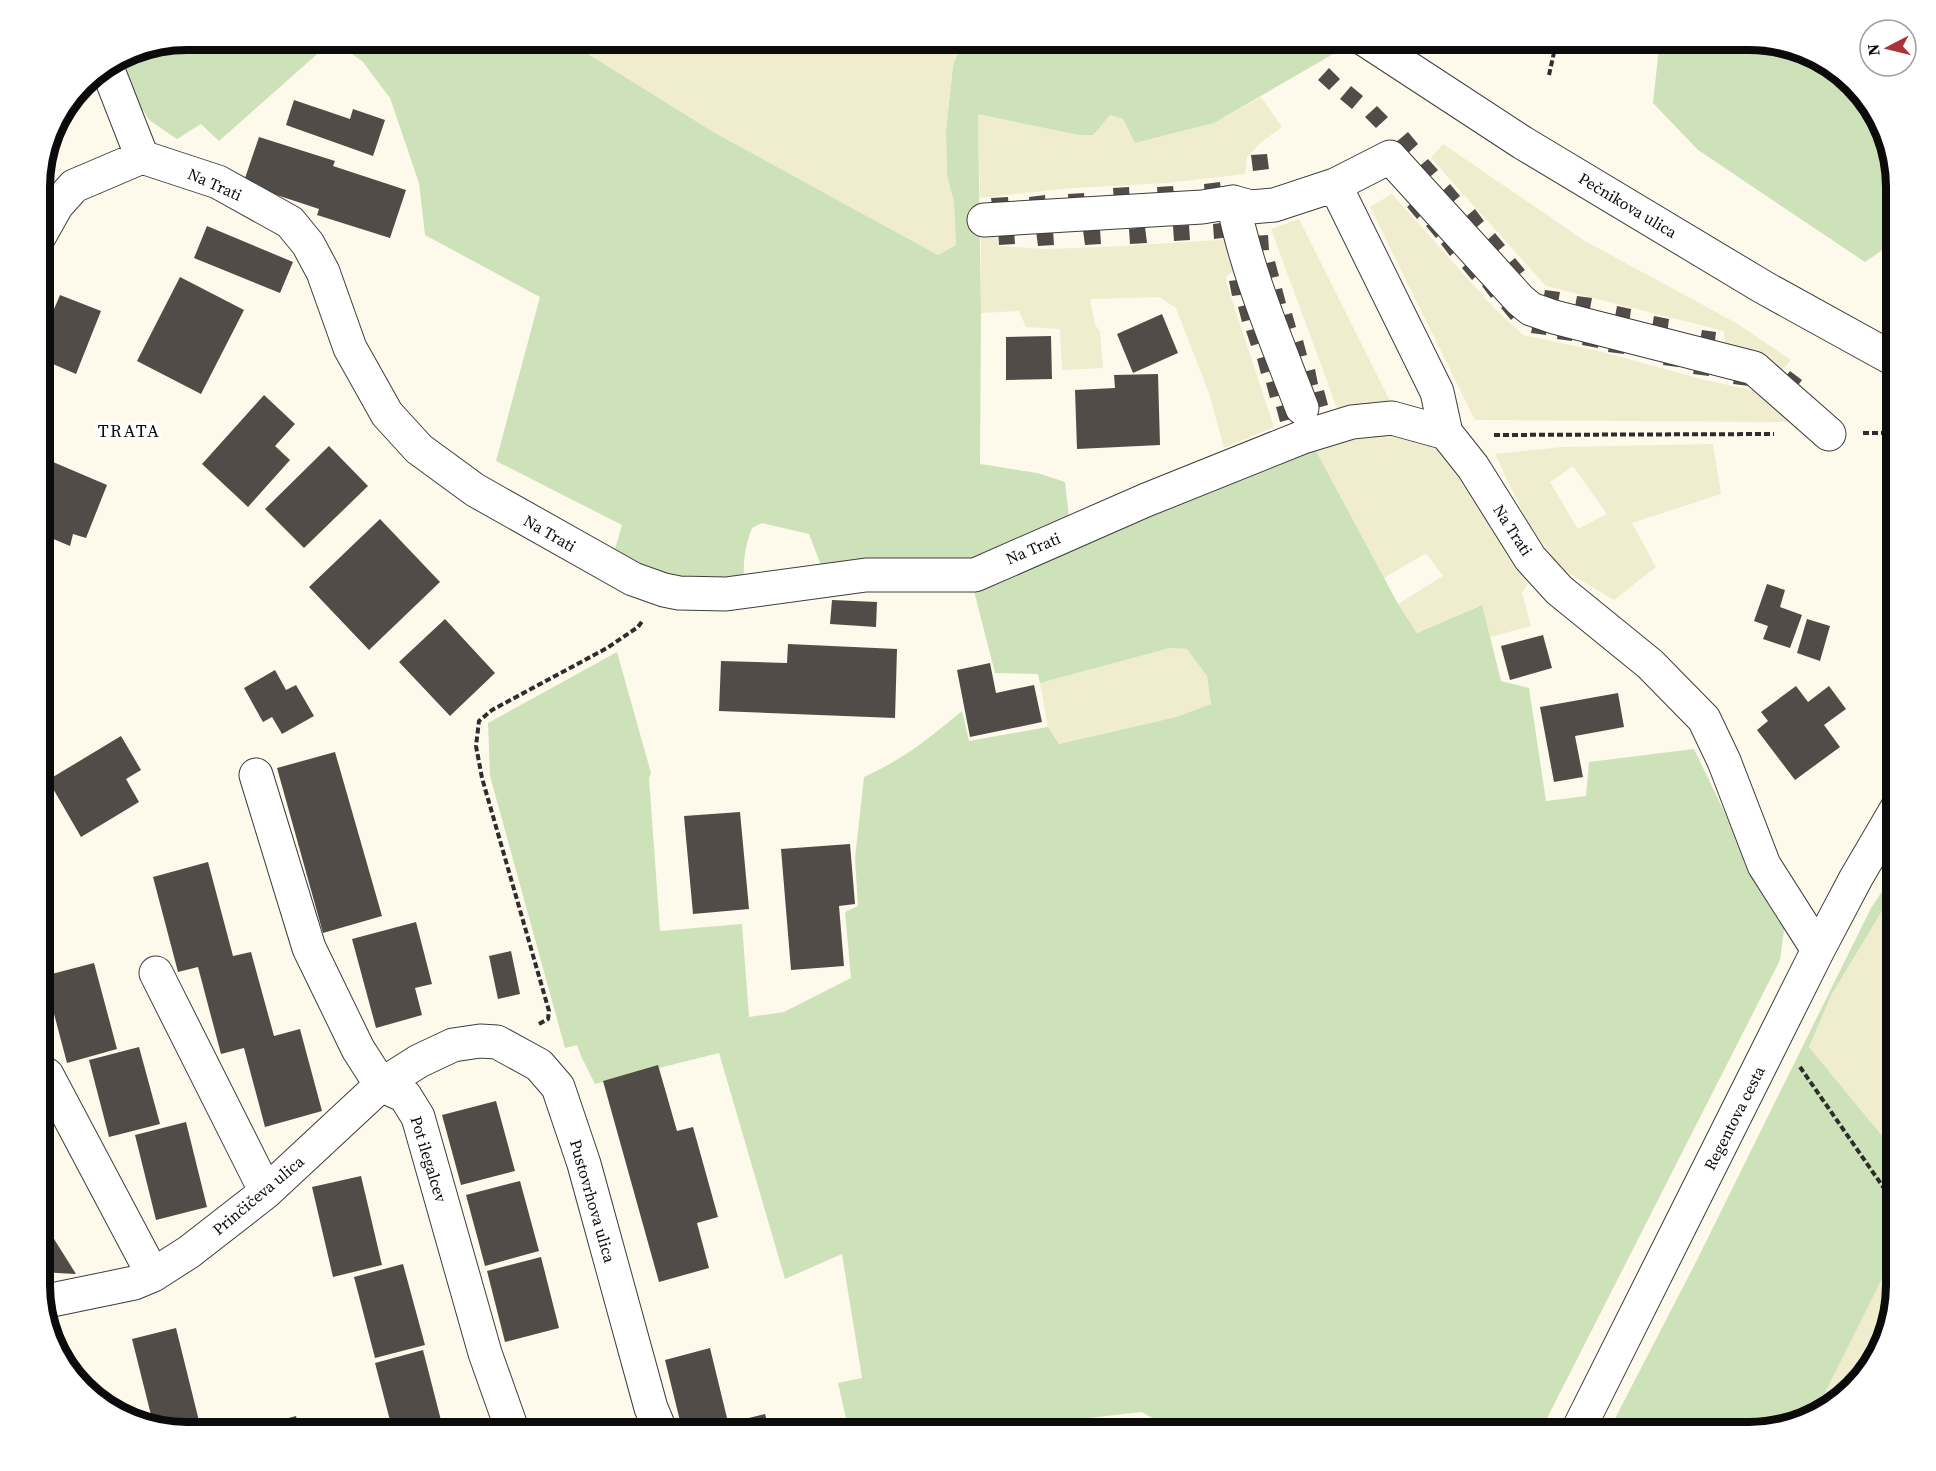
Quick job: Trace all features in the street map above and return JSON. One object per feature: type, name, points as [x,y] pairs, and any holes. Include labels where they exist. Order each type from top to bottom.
[{"type":"street","name":"Pečnikova ulica","points":[[1381,50],[1523,143],[1763,287],[1886,355]]},
{"type":"street","points":[[50,200],[74,186],[142,157],[109,74]]},
{"type":"street","name":"Na Trati","points":[[142,157],[218,182],[290,222],[308,244],[323,272],[350,348],[387,414],[419,449],[475,490],[633,579],[664,590],[679,593],[726,594],[866,575],[975,575],[1146,500],[1303,437],[1352,422],[1392,418],[1446,434],[1473,467],[1530,558],[1559,590],[1650,664],[1704,719],[1724,761],[1764,865],[1818,950]]},
{"type":"street","points":[[984,220],[1202,207],[1233,202],[1251,207],[1274,205],[1335,185],[1390,157],[1520,300],[1531,309],[1554,317],[1754,368],[1829,434]]},
{"type":"street","points":[[1335,185],[1437,392],[1446,434]]},
{"type":"street","points":[[1233,202],[1257,292],[1302,408]]},
{"type":"street","name":"Pot ilegalcev","points":[[256,775],[309,948],[358,1049],[381,1085],[405,1096],[418,1117],[485,1353],[509,1422]]},
{"type":"street","name":"Regentova cesta","points":[[1582,1422],[1818,950],[1886,827]]},
{"type":"street","points":[[156,973],[266,1192]]},
{"type":"street","name":"Prinčičeva ulica","points":[[51,1300],[134,1283],[153,1275],[189,1252],[266,1192],[381,1085],[419,1061],[453,1045],[480,1041],[497,1042]]},
{"type":"street","name":"Pustovrhova ulica","points":[[497,1042],[539,1065],[558,1088],[584,1164],[648,1397],[657,1422]]},
{"type":"street","points":[[50,1081],[153,1275]]},
{"type":"path","points":[[1549,75],[1555,50]]},
{"type":"path","points":[[1446,434],[1886,433]]},
{"type":"path","points":[[497,1042],[539,1025],[548,1019],[549,1011],[482,778],[476,746],[479,721],[492,710],[607,648],[638,627],[664,590]]},
{"type":"path","points":[[1776,1034],[1886,1191]]},
{"type":"shaded area","points":[[582,50],[959,50],[953,66],[946,131],[947,175],[954,202],[956,245],[938,255],[715,133]]},
{"type":"shaded area","points":[[1261,97],[1282,127],[1260,143],[1247,157],[1245,174],[1167,183],[1072,188],[980,198],[978,113],[1079,135],[1110,115],[1123,119],[1135,143],[1214,123]]},
{"type":"shaded area","points":[[1443,144],[1585,241],[1736,323],[1791,360],[1775,378],[1725,353],[1724,331],[1546,286],[1431,158]]},
{"type":"shaded area","points":[[1392,194],[1492,306],[1523,335],[1599,351],[1705,380],[1752,390],[1762,385],[1795,422],[1475,420],[1370,207]]},
{"type":"shaded area","points":[[1299,219],[1393,407],[1338,411],[1271,229]]},
{"type":"shaded area","points":[[995,227],[999,246],[1045,249],[1233,239],[1241,267],[1226,276],[1227,285],[1274,427],[1224,448],[1210,396],[1176,308],[1159,297],[1090,299],[1095,325],[1100,331],[1103,368],[1062,370],[1060,329],[1026,327],[1019,311],[981,313],[981,228]]},
{"type":"shaded area","points":[[1355,433],[1400,434],[1426,439],[1451,455],[1530,580],[1522,593],[1531,626],[1490,637],[1481,605],[1417,633],[1398,604],[1443,576],[1426,553],[1384,578],[1314,447]]},
{"type":"shaded area","points":[[1713,444],[1721,494],[1632,523],[1656,567],[1614,600],[1560,568],[1527,521],[1495,454],[1563,447]],"holes":[[[1573,466],[1607,514],[1578,529],[1550,482]]]},
{"type":"shaded area","points":[[1170,648],[1188,649],[1207,676],[1211,704],[1176,717],[1059,744],[1048,727],[1040,683]]},
{"type":"shaded area","points":[[1886,904],[1886,1141],[1809,1047],[1832,994]]},
{"type":"shaded area","points":[[1886,1271],[1882,1320],[1868,1353],[1846,1381],[1821,1401]]},
{"type":"green space","points":[[322,50],[219,141],[201,124],[177,139],[149,120],[131,91],[121,67],[160,52]]},
{"type":"green space","points":[[347,50],[582,50],[715,133],[938,255],[956,245],[954,202],[947,175],[946,131],[953,66],[959,50],[1330,50],[1335,53],[1214,123],[1135,143],[1123,119],[1110,115],[1093,135],[1079,135],[978,114],[981,313],[980,464],[1037,473],[1065,482],[1069,517],[994,558],[822,568],[809,534],[762,523],[752,528],[745,554],[744,580],[670,578],[613,556],[622,525],[496,461],[540,297],[425,235],[419,183],[390,98],[363,62]]},
{"type":"green space","points":[[1659,50],[1776,52],[1818,68],[1833,78],[1858,103],[1868,118],[1879,143],[1885,169],[1886,248],[1865,262],[1698,150],[1653,103]]},
{"type":"green space","points":[[1314,447],[1398,604],[1417,633],[1482,605],[1501,681],[1529,688],[1546,801],[1586,796],[1589,762],[1694,749],[1733,830],[1785,922],[1780,960],[1545,1422],[1160,1422],[1142,1412],[1052,1422],[847,1422],[838,1383],[862,1378],[842,1254],[785,1279],[719,1053],[595,1084],[577,1045],[565,1048],[490,776],[488,723],[617,652],[651,773],[649,778],[660,931],[742,924],[749,1017],[784,1012],[851,978],[845,912],[858,906],[855,858],[864,777],[904,756],[962,711],[969,741],[1048,727],[1059,744],[1176,717],[1211,704],[1207,676],[1187,649],[1170,648],[1040,683],[1038,674],[995,673],[974,591],[1214,484]]},
{"type":"green space","points":[[1886,886],[1886,904],[1832,994],[1809,1047],[1886,1141],[1886,1271],[1821,1401],[1776,1419],[1749,1422],[1613,1422],[1696,1262],[1871,908]]},
{"type":"building","points":[[1329,68],[1340,79],[1329,90],[1318,80]]},
{"type":"building","points":[[1351,86],[1363,96],[1352,109],[1340,99]]},
{"type":"building","points":[[294,100],[350,119],[353,109],[385,120],[373,156],[286,125]]},
{"type":"building","points":[[1377,106],[1388,117],[1376,128],[1365,117]]},
{"type":"building","points":[[1408,132],[1418,144],[1406,155],[1395,143]]},
{"type":"building","points":[[259,137],[335,161],[333,166],[406,190],[390,238],[317,215],[319,209],[243,184]]},
{"type":"building","points":[[1267,154],[1269,169],[1253,171],[1251,155]]},
{"type":"building","points":[[1428,159],[1438,170],[1425,181],[1416,169]]},
{"type":"building","points":[[1220,182],[1222,198],[1205,199],[1204,184]]},
{"type":"building","points":[[1450,184],[1460,196],[1447,207],[1438,195]]},
{"type":"building","points":[[1173,186],[1175,201],[1158,202],[1157,187]]},
{"type":"building","points":[[1129,187],[1130,202],[1114,203],[1113,188]]},
{"type":"building","points":[[1084,193],[1085,208],[1069,209],[1068,194]]},
{"type":"building","points":[[1045,195],[1046,210],[1030,212],[1029,197]]},
{"type":"building","points":[[1419,196],[1429,208],[1417,219],[1407,207]]},
{"type":"building","points":[[1008,197],[1009,212],[993,213],[991,198]]},
{"type":"building","points":[[1475,209],[1484,221],[1472,231],[1462,220]]},
{"type":"building","points":[[1439,216],[1449,227],[1436,238],[1426,226]]},
{"type":"building","points":[[1229,222],[1230,237],[1214,239],[1213,224]]},
{"type":"building","points":[[1189,225],[1190,240],[1174,241],[1173,226]]},
{"type":"building","points":[[207,226],[293,262],[280,293],[194,258]]},
{"type":"building","points":[[1145,227],[1147,243],[1130,244],[1129,229]]},
{"type":"building","points":[[1014,229],[1015,244],[999,245],[998,230]]},
{"type":"building","points":[[1100,229],[1101,244],[1085,245],[1083,230]]},
{"type":"building","points":[[1053,230],[1054,245],[1038,246],[1036,231]]},
{"type":"building","points":[[1495,233],[1505,245],[1492,256],[1483,244]]},
{"type":"building","points":[[1453,234],[1463,245],[1450,256],[1441,244]]},
{"type":"building","points":[[1268,235],[1269,250],[1253,251],[1251,236]]},
{"type":"building","points":[[1474,257],[1484,269],[1472,280],[1462,268]]},
{"type":"building","points":[[1515,258],[1525,270],[1512,280],[1503,268]]},
{"type":"building","points":[[1275,261],[1279,276],[1263,280],[1259,265]]},
{"type":"building","points":[[1494,275],[1504,287],[1491,298],[1482,286]]},
{"type":"building","points":[[180,277],[244,310],[201,394],[137,361]]},
{"type":"building","points":[[1245,279],[1248,294],[1232,296],[1229,281]]},
{"type":"building","points":[[1282,288],[1286,303],[1270,307],[1266,292]]},
{"type":"building","points":[[1545,290],[1560,292],[1557,308],[1542,306]]},
{"type":"building","points":[[60,295],[101,311],[76,374],[50,363],[50,318]]},
{"type":"building","points":[[1577,296],[1592,298],[1589,314],[1574,312]]},
{"type":"building","points":[[1513,298],[1523,309],[1511,320],[1501,308]]},
{"type":"building","points":[[1254,303],[1257,318],[1242,322],[1238,307]]},
{"type":"building","points":[[1617,306],[1631,309],[1629,325],[1614,322]]},
{"type":"building","points":[[1292,313],[1296,327],[1280,332],[1276,317]]},
{"type":"building","points":[[1162,314],[1178,353],[1133,373],[1117,334]]},
{"type":"building","points":[[1654,316],[1669,319],[1667,335],[1651,333]]},
{"type":"building","points":[[1534,317],[1548,319],[1546,335],[1531,333]]},
{"type":"building","points":[[1559,323],[1574,325],[1572,341],[1557,339]]},
{"type":"building","points":[[1262,327],[1267,341],[1251,346],[1246,331]]},
{"type":"building","points":[[1585,329],[1600,332],[1598,348],[1582,345]]},
{"type":"building","points":[[1702,330],[1716,332],[1714,349],[1699,346]]},
{"type":"building","points":[[1051,336],[1052,379],[1006,380],[1006,337]]},
{"type":"building","points":[[1611,336],[1626,338],[1624,354],[1608,352]]},
{"type":"building","points":[[1303,340],[1307,355],[1291,359],[1287,345]]},
{"type":"building","points":[[1666,349],[1680,351],[1678,367],[1663,365]]},
{"type":"building","points":[[1273,354],[1277,369],[1261,374],[1257,359]]},
{"type":"building","points":[[1696,358],[1711,360],[1709,376],[1693,374]]},
{"type":"building","points":[[1736,368],[1751,370],[1749,386],[1733,384]]},
{"type":"building","points":[[1315,369],[1318,384],[1303,388],[1299,373]]},
{"type":"building","points":[[1790,371],[1802,380],[1792,393],[1780,384]]},
{"type":"building","points":[[1158,374],[1160,445],[1077,449],[1075,390],[1115,388],[1114,375]]},
{"type":"building","points":[[1282,379],[1286,394],[1270,398],[1266,383]]},
{"type":"building","points":[[1324,390],[1328,405],[1313,409],[1308,394]]},
{"type":"building","points":[[264,395],[295,424],[275,446],[290,460],[248,507],[202,464]]},
{"type":"building","points":[[1292,403],[1295,418],[1280,422],[1276,407]]},
{"type":"building","points":[[329,446],[368,486],[304,548],[265,509]]},
{"type":"building","points":[[50,461],[107,485],[86,538],[73,534],[70,546],[50,538]]},
{"type":"building","points":[[380,519],[440,582],[369,650],[309,587]]},
{"type":"building","points":[[1767,584],[1785,590],[1780,607],[1802,615],[1790,648],[1763,639],[1768,626],[1754,621]]},
{"type":"building","points":[[832,600],[877,602],[876,627],[830,624]]},
{"type":"building","points":[[445,619],[495,673],[450,716],[399,662]]},
{"type":"building","points":[[1807,619],[1830,626],[1820,661],[1797,653]]},
{"type":"building","points":[[1543,635],[1552,668],[1510,680],[1501,646]]},
{"type":"building","points":[[788,644],[897,649],[895,718],[719,711],[721,661],[787,663]]},
{"type":"building","points":[[990,663],[996,693],[1034,685],[1042,722],[970,737],[957,670]]},
{"type":"building","points":[[275,670],[286,690],[296,685],[314,716],[282,734],[272,717],[263,722],[244,688]]},
{"type":"building","points":[[1796,686],[1808,702],[1829,686],[1846,709],[1824,725],[1840,747],[1795,780],[1757,730],[1768,721],[1761,712]]},
{"type":"building","points":[[1618,693],[1624,727],[1575,736],[1583,777],[1554,782],[1540,707]]},
{"type":"building","points":[[121,736],[141,770],[126,779],[139,802],[81,837],[50,783],[50,779]]},
{"type":"building","points":[[335,752],[382,916],[323,933],[277,768]]},
{"type":"building","points":[[740,812],[749,909],[693,914],[684,816]]},
{"type":"building","points":[[850,844],[855,904],[839,906],[844,966],[791,970],[781,849]]},
{"type":"building","points":[[208,862],[233,956],[251,952],[274,1036],[300,1029],[322,1111],[265,1127],[244,1048],[221,1054],[198,967],[178,972],[153,877]]},
{"type":"building","points":[[416,922],[432,984],[415,988],[422,1015],[376,1028],[352,939]]},
{"type":"building","points":[[511,951],[520,994],[498,999],[489,956]]},
{"type":"building","points":[[94,963],[117,1049],[67,1063],[50,999],[50,974]]},
{"type":"building","points":[[139,1047],[160,1124],[109,1137],[89,1060]]},
{"type":"building","points":[[658,1065],[677,1131],[693,1127],[718,1217],[697,1223],[709,1268],[659,1282],[603,1081]]},
{"type":"building","points":[[496,1101],[515,1171],[461,1185],[442,1115]]},
{"type":"building","points":[[186,1122],[207,1207],[156,1220],[135,1135]]},
{"type":"building","points":[[361,1176],[382,1265],[333,1277],[312,1187]]},
{"type":"building","points":[[520,1181],[539,1251],[485,1266],[466,1195]]},
{"type":"building","points":[[50,1233],[76,1274],[50,1273]]},
{"type":"building","points":[[541,1257],[559,1328],[505,1342],[487,1271]]},
{"type":"building","points":[[403,1264],[425,1345],[375,1358],[354,1277]]},
{"type":"building","points":[[176,1328],[199,1421],[187,1422],[151,1416],[132,1339]]},
{"type":"building","points":[[710,1348],[727,1418],[711,1422],[680,1422],[665,1360]]},
{"type":"building","points":[[423,1350],[441,1422],[390,1422],[375,1363]]},
{"type":"building","points":[[765,1414],[767,1422],[732,1422]]},
{"type":"building","points":[[296,1416],[298,1422],[273,1422]]},
{"type":"district","name":"TRATA","points":[[129,430]]}]
